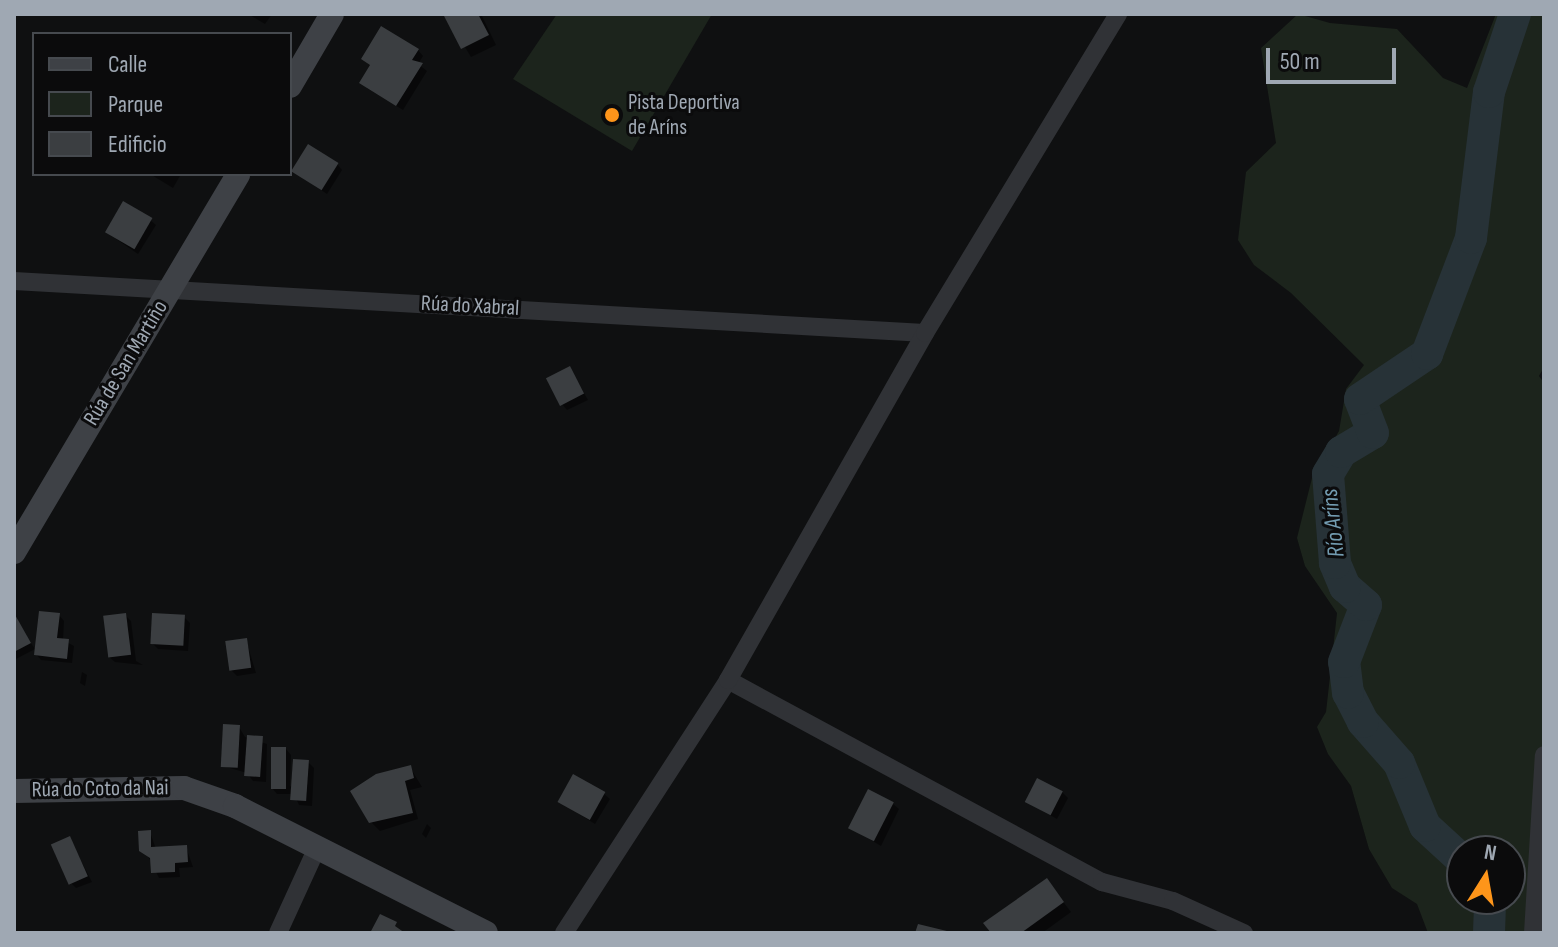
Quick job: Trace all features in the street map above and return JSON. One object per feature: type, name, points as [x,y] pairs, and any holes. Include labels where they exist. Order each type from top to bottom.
[{"type":"street","points":[[292,83],[332,14]]},
{"type":"street","points":[[564,933],[728,680],[925,333],[1118,14]]},
{"type":"street","name":"Rúa de San Martiño","points":[[14,552],[237,176]]},
{"type":"street","name":"Rúa do Xabral","points":[[14,281],[925,333]]},
{"type":"street","points":[[728,680],[1102,882],[1173,901],[1244,933]]},
{"type":"street","points":[[1533,933],[1544,755]]},
{"type":"street","name":"Rúa do Coto da Nai","points":[[14,791],[184,788],[235,806],[486,933]]},
{"type":"street","points":[[278,933],[317,848]]},
{"type":"green space","name":"Pista Deportiva de Aríns","points":[[557,14],[712,14],[632,151],[513,79]]},
{"type":"green space","points":[[1298,14],[1330,23],[1397,29],[1443,78],[1467,88],[1496,14],[1544,14],[1544,367],[1539,376],[1544,383],[1544,910],[1527,933],[1428,933],[1417,904],[1392,888],[1369,849],[1351,786],[1328,754],[1317,727],[1326,712],[1337,613],[1305,566],[1297,538],[1312,478],[1339,431],[1346,389],[1364,365],[1291,293],[1254,265],[1238,240],[1246,172],[1276,143],[1261,48]]},
{"type":"building","points":[[443,14],[478,14],[489,35],[461,49]]},
{"type":"building","points":[[381,26],[419,49],[412,60],[423,63],[396,106],[359,83],[370,65],[361,59]]},
{"type":"building","points":[[308,144],[339,163],[322,190],[292,172]]},
{"type":"building","points":[[123,201],[152,218],[134,249],[105,232]]},
{"type":"building","points":[[570,366],[584,394],[560,406],[546,378]]},
{"type":"building","points":[[39,611],[60,613],[57,638],[69,639],[67,659],[34,655]]},
{"type":"building","points":[[14,613],[31,643],[14,652]]},
{"type":"building","points":[[126,613],[131,655],[108,657],[103,616]]},
{"type":"building","points":[[152,613],[185,615],[183,646],[150,644]]},
{"type":"building","points":[[247,638],[251,668],[229,671],[225,641]]},
{"type":"building","points":[[223,724],[240,725],[238,768],[221,767]]},
{"type":"building","points":[[247,735],[263,736],[260,777],[244,776]]},
{"type":"building","points":[[271,747],[286,747],[286,789],[271,789]]},
{"type":"building","points":[[293,759],[309,760],[306,801],[290,800]]},
{"type":"building","points":[[411,765],[414,778],[405,781],[413,813],[369,823],[350,791],[376,774]]},
{"type":"building","points":[[573,774],[605,792],[590,820],[557,802]]},
{"type":"building","points":[[1037,778],[1063,791],[1051,815],[1025,802]]},
{"type":"building","points":[[868,789],[894,802],[874,841],[848,828]]},
{"type":"building","points":[[151,830],[151,847],[187,845],[188,862],[175,863],[175,872],[151,873],[150,858],[139,851],[138,831]]},
{"type":"building","points":[[70,836],[88,876],[69,885],[51,845]]},
{"type":"building","points":[[1047,878],[1064,902],[1021,933],[991,933],[983,923]]},
{"type":"building","points":[[380,914],[397,922],[395,926],[405,933],[370,933]]},
{"type":"building","points":[[918,924],[951,932],[951,933],[915,933]]},
{"type":"waterway","name":"Río Aríns","points":[[1446,845],[1425,826],[1399,763],[1363,722],[1348,693],[1344,662],[1366,605],[1345,587],[1335,563],[1328,474],[1341,452],[1373,433],[1360,399],[1427,354],[1471,238],[1489,92],[1515,14]]},
{"type":"waterway","name":"Río Aríns","points":[[1489,933],[1490,915]]},
{"type":"place","name":"Pista Deportiva de Aríns","points":[[612,115]]}]
